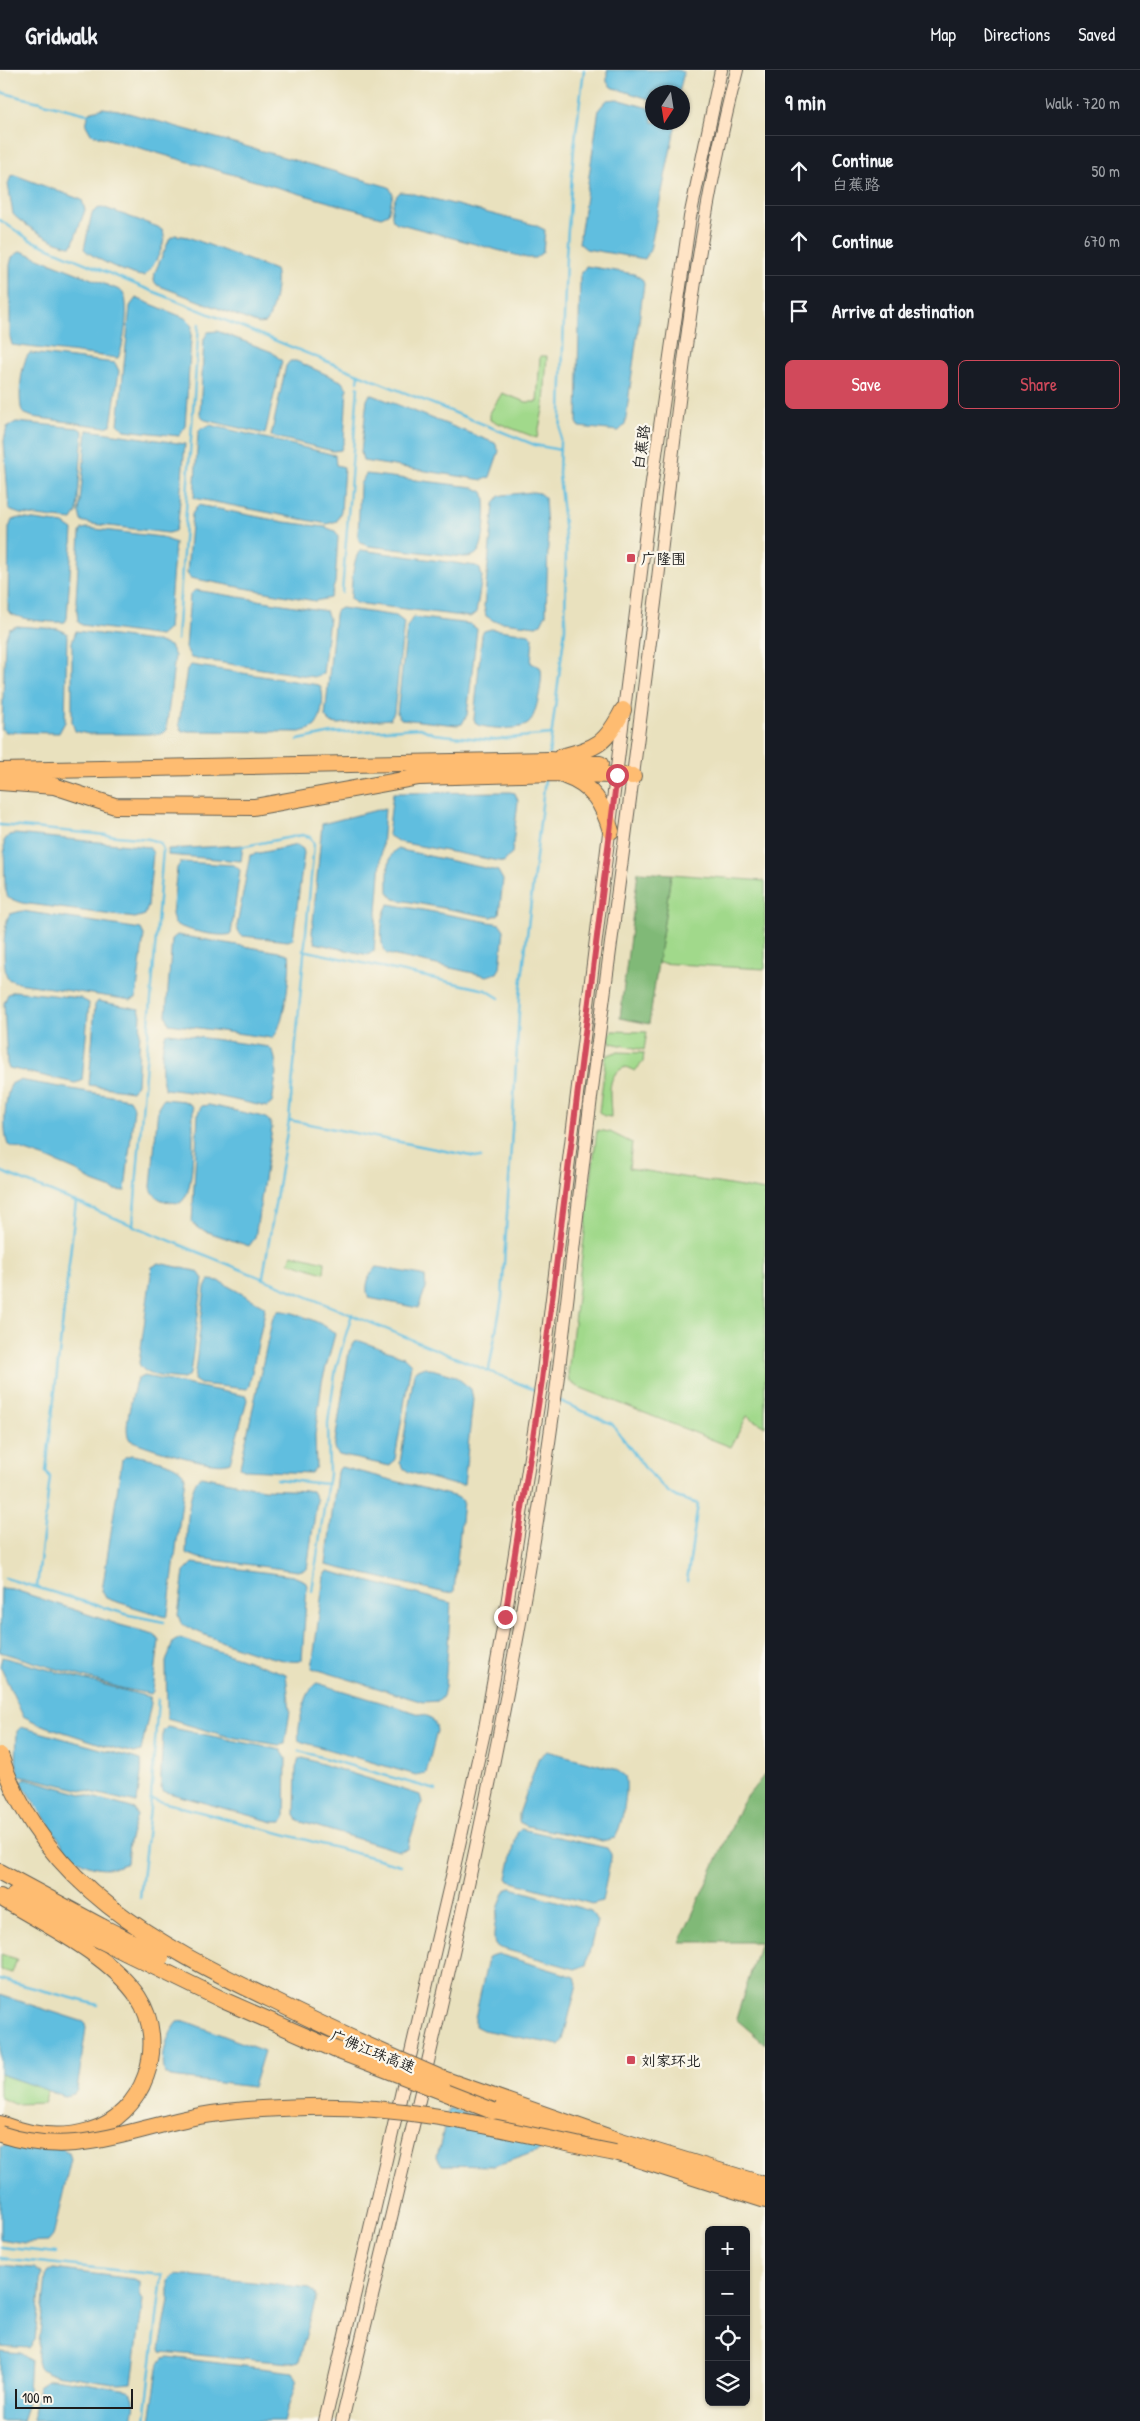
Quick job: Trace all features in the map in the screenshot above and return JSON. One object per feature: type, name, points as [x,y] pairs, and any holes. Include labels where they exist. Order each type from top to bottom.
[{"type":"highway","points":[[1,778],[54,786],[115,806],[254,807],[419,777],[554,767],[604,741],[613,731],[624,710]]},
{"type":"highway","points":[[554,767],[587,786],[599,799],[606,812],[611,831]]},
{"type":"highway","points":[[1,778],[554,767],[634,772]]},
{"type":"highway","points":[[0,1755],[16,1796],[36,1832],[64,1867],[108,1907],[157,1940],[209,1970],[352,2039],[443,2079]]},
{"type":"highway","name":"广佛江珠高速","points":[[0,1872],[95,1939],[229,1990],[329,2034],[443,2079],[724,2181],[765,2200]]},
{"type":"highway","name":"广佛江珠高速","points":[[0,1886],[95,1939],[334,2049],[484,2107],[615,2153],[724,2181],[765,2185]]},
{"type":"highway","points":[[0,1897],[95,1939],[138,1998],[147,2017],[152,2054],[147,2074],[138,2094],[124,2110],[108,2123],[91,2131],[73,2135],[34,2134],[0,2124]]},
{"type":"highway","points":[[0,2134],[23,2142],[54,2146],[105,2140],[186,2119],[231,2112],[308,2107],[348,2107],[430,2114],[615,2153]]},
{"type":"main road","name":"白蕉路","points":[[325,2421],[447,1900],[484,1728],[505,1617],[542,1380],[611,831],[652,482],[690,217],[721,70]]},
{"type":"main road","points":[[342,2421],[474,1861],[517,1645],[557,1383],[696,274],[716,160],[737,70]]},
{"type":"green space","points":[[540,356],[547,356],[544,405],[537,438],[490,420],[490,413],[502,393],[526,402],[537,402]]},
{"type":"green space","points":[[638,872],[671,874],[649,1024],[620,1018]]},
{"type":"green space","points":[[671,874],[765,881],[765,969],[658,963]]},
{"type":"green space","points":[[612,1031],[647,1032],[644,1050],[611,1043],[608,1036]]},
{"type":"green space","points":[[616,1052],[644,1053],[643,1062],[635,1071],[626,1067],[614,1075],[610,1088],[611,1117],[604,1116],[599,1112],[606,1056]]},
{"type":"green space","points":[[597,1130],[610,1132],[632,1143],[629,1168],[765,1191],[765,1427],[747,1416],[731,1447],[576,1386],[569,1381],[568,1373]]},
{"type":"green space","points":[[292,1254],[325,1262],[324,1273],[289,1262]]},
{"type":"green space","points":[[765,1774],[765,2044],[736,2019],[760,1942],[680,1942],[742,1803]]},
{"type":"green space","points":[[0,1954],[17,1959],[12,1973],[0,1970]]},
{"type":"green space","points":[[0,2074],[48,2090],[44,2103],[14,2104],[0,2098]]},
{"type":"water","points":[[607,70],[677,70],[684,72],[681,85],[645,85],[645,98],[611,87],[607,82]]},
{"type":"water","points":[[617,99],[645,107],[645,130],[675,130],[650,250],[645,259],[586,249],[579,243],[599,109],[607,100]]},
{"type":"water","points":[[103,108],[118,110],[389,187],[393,194],[388,214],[381,217],[91,134],[86,125],[89,112]]},
{"type":"water","points":[[15,175],[82,200],[85,210],[72,246],[59,243],[41,234],[13,214],[8,184],[11,176]]},
{"type":"water","points":[[400,192],[535,225],[545,230],[543,252],[535,258],[527,258],[397,223],[393,220],[392,209],[394,201]]},
{"type":"water","points":[[99,208],[105,208],[158,227],[163,231],[162,248],[148,273],[144,276],[112,266],[84,249],[92,213]]},
{"type":"water","points":[[175,235],[188,237],[275,270],[275,297],[269,319],[266,323],[259,324],[157,285],[154,281],[155,272],[170,238]]},
{"type":"water","points":[[21,251],[122,291],[125,296],[126,314],[124,335],[118,358],[12,345],[10,337],[10,265],[12,257]]},
{"type":"water","points":[[586,266],[634,274],[642,279],[644,284],[625,425],[619,431],[579,427],[577,422],[580,276]]},
{"type":"water","points":[[136,298],[185,318],[192,325],[185,426],[179,436],[125,430],[118,425],[130,306]]},
{"type":"water","points":[[217,331],[272,352],[282,361],[265,434],[205,420],[200,414],[204,339],[208,332]]},
{"type":"water","points":[[30,353],[115,363],[119,371],[111,425],[105,427],[33,417],[23,413],[20,401],[22,372]]},
{"type":"water","points":[[290,361],[296,361],[341,381],[347,388],[344,441],[341,450],[333,451],[271,436],[286,366]]},
{"type":"water","points":[[370,394],[495,443],[499,451],[490,477],[483,480],[363,461],[361,452],[367,400]]},
{"type":"water","points":[[16,422],[78,428],[83,431],[77,512],[72,520],[20,514],[9,510],[4,441],[7,427]]},
{"type":"water","points":[[210,425],[335,455],[336,465],[344,467],[341,511],[337,521],[327,524],[194,498],[198,434],[200,429]]},
{"type":"water","points":[[87,430],[185,444],[178,522],[175,531],[168,533],[81,521],[79,512]]},
{"type":"water","points":[[366,474],[473,487],[483,492],[485,497],[485,523],[480,549],[472,556],[463,557],[369,546],[360,543],[358,537],[360,484]]},
{"type":"water","points":[[539,493],[545,498],[548,545],[546,614],[541,624],[536,626],[494,621],[486,616],[484,606],[494,504],[499,496]]},
{"type":"water","points":[[198,505],[284,522],[325,527],[335,531],[338,537],[335,583],[330,598],[315,601],[190,578],[187,572],[192,514]]},
{"type":"water","points":[[19,518],[64,524],[73,530],[67,618],[65,622],[26,619],[8,611],[9,528],[12,520]]},
{"type":"water","points":[[82,529],[161,537],[175,543],[168,629],[160,636],[82,625],[78,622],[76,600],[80,533]]},
{"type":"water","points":[[361,550],[476,566],[480,569],[482,577],[476,613],[470,617],[355,603],[351,599],[352,580],[356,558]]},
{"type":"water","points":[[195,590],[326,611],[329,618],[323,674],[314,677],[191,658],[186,648],[190,595]]},
{"type":"water","points":[[341,608],[396,616],[404,622],[394,712],[390,719],[338,724],[331,723],[325,717],[335,615],[336,611]]},
{"type":"water","points":[[413,617],[470,624],[477,629],[467,715],[462,724],[401,719],[397,714],[407,627]]},
{"type":"water","points":[[17,626],[58,629],[67,633],[65,722],[59,733],[6,732],[2,729],[5,639],[9,629]]},
{"type":"water","points":[[491,629],[529,634],[533,638],[531,663],[540,667],[541,678],[539,695],[532,719],[525,726],[511,728],[487,727],[476,724],[474,719],[482,634],[484,631]]},
{"type":"water","points":[[76,631],[159,642],[170,646],[175,656],[166,731],[160,734],[88,734],[75,731],[72,722],[72,642]]},
{"type":"water","points":[[191,665],[319,685],[323,699],[320,718],[315,726],[300,732],[182,731],[179,724],[187,669]]},
{"type":"water","points":[[393,793],[515,793],[518,801],[512,853],[504,862],[399,842],[388,835]]},
{"type":"water","points":[[385,808],[374,951],[368,955],[315,943],[312,933],[322,824]]},
{"type":"water","points":[[15,834],[149,847],[153,853],[148,906],[145,915],[135,918],[22,903],[8,898],[5,888],[4,841],[9,835]]},
{"type":"water","points":[[243,845],[241,861],[168,855],[168,849]]},
{"type":"water","points":[[297,845],[303,849],[304,853],[293,939],[288,941],[239,934],[237,926],[250,855]]},
{"type":"water","points":[[397,849],[498,871],[503,880],[499,914],[492,917],[394,899],[388,892],[388,875],[389,862],[393,852]]},
{"type":"water","points":[[181,862],[234,865],[240,870],[231,934],[202,933],[174,923],[172,914],[177,868]]},
{"type":"water","points":[[389,904],[500,924],[504,930],[500,968],[497,973],[487,976],[387,954],[381,937],[384,913]]},
{"type":"water","points":[[22,911],[141,929],[144,935],[136,998],[131,1000],[18,983],[8,979],[4,956],[6,926],[10,914]]},
{"type":"water","points":[[177,935],[289,955],[288,986],[283,1013],[280,1025],[272,1038],[169,1024],[166,1015],[172,939]]},
{"type":"water","points":[[14,991],[80,998],[89,1003],[82,1081],[75,1083],[9,1068],[7,1064],[4,1003],[8,994]]},
{"type":"water","points":[[98,1001],[139,1009],[141,1015],[137,1084],[132,1091],[89,1085],[95,1005]]},
{"type":"water","points":[[166,1034],[269,1047],[273,1052],[276,1065],[272,1103],[267,1107],[212,1095],[165,1089],[162,1078],[162,1053],[164,1039]]},
{"type":"water","points":[[19,1080],[129,1099],[134,1108],[125,1191],[115,1190],[93,1182],[77,1171],[8,1145],[5,1131],[7,1097],[11,1084]]},
{"type":"water","points":[[163,1099],[184,1101],[192,1106],[193,1109],[191,1174],[189,1187],[180,1203],[158,1198],[151,1187],[158,1107]]},
{"type":"water","points":[[209,1105],[264,1117],[268,1119],[272,1128],[255,1238],[249,1246],[199,1229],[192,1223],[198,1114],[201,1106]]},
{"type":"water","points":[[159,1263],[196,1271],[203,1279],[190,1374],[184,1379],[146,1372],[139,1363],[152,1267]]},
{"type":"water","points":[[377,1267],[425,1277],[426,1288],[418,1308],[369,1298],[367,1290],[368,1281],[371,1273]]},
{"type":"water","points":[[209,1280],[219,1281],[264,1306],[265,1311],[247,1389],[200,1384],[194,1380],[205,1288]]},
{"type":"water","points":[[278,1311],[291,1312],[308,1318],[325,1326],[335,1334],[322,1382],[315,1435],[316,1467],[311,1473],[246,1470],[240,1467],[273,1317]]},
{"type":"water","points":[[360,1341],[404,1357],[411,1364],[395,1459],[390,1466],[339,1455],[334,1449],[349,1351],[355,1342]]},
{"type":"water","points":[[425,1367],[455,1376],[471,1389],[473,1399],[464,1485],[451,1484],[409,1472],[400,1463],[414,1373]]},
{"type":"water","points":[[144,1376],[246,1396],[247,1400],[230,1462],[222,1464],[197,1460],[130,1440],[127,1429],[130,1405],[137,1379]]},
{"type":"water","points":[[131,1455],[169,1464],[182,1472],[185,1477],[166,1617],[106,1598],[102,1591],[122,1460]]},
{"type":"water","points":[[341,1467],[457,1497],[463,1501],[454,1592],[446,1593],[326,1565],[337,1472]]},
{"type":"water","points":[[201,1476],[263,1489],[312,1491],[317,1500],[307,1569],[298,1571],[199,1558],[186,1553],[190,1500],[196,1481]]},
{"type":"water","points":[[193,1563],[293,1576],[305,1581],[307,1586],[302,1660],[280,1659],[242,1649],[181,1623],[178,1615],[184,1572]]},
{"type":"water","points":[[328,1571],[451,1603],[445,1687],[443,1696],[439,1701],[423,1702],[312,1668],[324,1576]]},
{"type":"water","points":[[1,1588],[12,1589],[120,1625],[154,1634],[159,1641],[153,1691],[151,1694],[124,1689],[0,1652]]},
{"type":"water","points":[[180,1638],[286,1674],[290,1711],[285,1744],[279,1745],[230,1737],[167,1719],[166,1662],[173,1642]]},
{"type":"water","points":[[2,1657],[149,1697],[151,1703],[141,1751],[134,1753],[110,1747],[39,1724],[23,1716],[0,1666]]},
{"type":"water","points":[[317,1683],[430,1717],[436,1725],[437,1731],[426,1773],[416,1775],[299,1741],[299,1728],[303,1709],[309,1692]]},
{"type":"water","points":[[21,1727],[141,1760],[137,1803],[19,1775],[16,1763],[17,1731]]},
{"type":"water","points":[[167,1727],[281,1750],[286,1758],[285,1818],[282,1822],[273,1822],[162,1791],[163,1731]]},
{"type":"water","points":[[547,1751],[615,1769],[625,1776],[624,1807],[615,1838],[602,1841],[527,1826],[519,1822],[519,1814],[538,1759]]},
{"type":"water","points":[[303,1758],[420,1795],[422,1802],[407,1849],[399,1851],[298,1821],[295,1814],[296,1768],[299,1759]]},
{"type":"water","points":[[25,1778],[135,1809],[137,1816],[129,1842],[127,1863],[111,1868],[103,1868],[95,1867],[73,1857],[21,1783]]},
{"type":"water","points":[[521,1829],[607,1848],[611,1858],[602,1901],[592,1904],[509,1881],[507,1878],[517,1833]]},
{"type":"water","points":[[511,1888],[591,1911],[597,1921],[586,1965],[575,1969],[495,1945],[495,1925],[501,1900],[507,1889]]},
{"type":"water","points":[[498,1954],[575,1977],[577,1984],[563,2040],[559,2045],[483,2030],[475,2026],[475,2018],[488,1959],[490,1956]]},
{"type":"water","points":[[0,1995],[84,2022],[86,2028],[77,2090],[74,2094],[64,2096],[0,2074]]},
{"type":"water","points":[[185,2021],[264,2051],[253,2087],[171,2077],[165,2074],[163,2061],[167,2040],[177,2022]]},
{"type":"water","points":[[449,2108],[547,2137],[543,2149],[495,2166],[442,2165],[437,2157]]},
{"type":"water","points":[[17,2143],[63,2149],[69,2153],[71,2159],[53,2236],[48,2242],[24,2243],[0,2239],[0,2147]]},
{"type":"water","points":[[0,2265],[34,2268],[42,2273],[35,2340],[29,2348],[0,2346]]},
{"type":"water","points":[[53,2269],[134,2279],[140,2282],[140,2294],[143,2300],[132,2383],[119,2384],[49,2373],[39,2368],[37,2361],[46,2277],[47,2273]]},
{"type":"water","points":[[175,2274],[310,2288],[316,2298],[299,2361],[290,2363],[161,2352],[169,2300],[169,2280]]},
{"type":"water","points":[[0,2351],[20,2353],[30,2360],[27,2406],[22,2421],[0,2421]]},
{"type":"water","points":[[168,2357],[293,2372],[297,2379],[284,2421],[150,2421],[159,2363],[163,2358]]},
{"type":"water","points":[[54,2378],[128,2390],[134,2400],[132,2421],[33,2421],[38,2386]]},
{"type":"waterway","points":[[549,754],[565,629],[566,546],[559,474],[566,256],[574,148],[584,70]]},
{"type":"waterway","points":[[0,92],[91,115]]},
{"type":"waterway","points":[[0,220],[30,240],[137,285],[535,445],[560,450]]},
{"type":"waterway","points":[[177,640],[199,324]]},
{"type":"waterway","points":[[358,381],[359,374]]},
{"type":"waterway","points":[[342,593],[358,387]]},
{"type":"waterway","points":[[298,740],[332,733],[420,728],[434,734],[489,740],[551,734]]},
{"type":"waterway","points":[[489,1369],[502,1298],[520,996],[545,779]]},
{"type":"waterway","points":[[0,825],[149,839],[160,843],[163,849],[133,1225]]},
{"type":"waterway","points":[[240,847],[302,835],[310,837],[314,844],[289,1120],[263,1277]]},
{"type":"waterway","points":[[303,950],[486,990],[499,998]]},
{"type":"waterway","points":[[289,1120],[481,1158]]},
{"type":"waterway","points":[[0,1171],[535,1390]]},
{"type":"waterway","points":[[37,1587],[50,1477],[46,1471],[76,1201]]},
{"type":"waterway","points":[[312,1591],[329,1474],[328,1423],[336,1368],[352,1314]]},
{"type":"waterway","points":[[558,1400],[612,1424],[645,1468],[667,1491],[676,1497],[698,1504],[687,1581]]},
{"type":"waterway","points":[[276,1479],[327,1484]]},
{"type":"waterway","points":[[5,1578],[129,1615],[164,1622]]},
{"type":"waterway","points":[[140,1898],[151,1799],[158,1699]]},
{"type":"waterway","points":[[299,1751],[436,1790]]},
{"type":"waterway","points":[[151,1799],[401,1865]]},
{"type":"waterway","points":[[0,1979],[98,2005]]},
{"type":"waterway","points":[[0,2247],[56,2253]]},
{"type":"waterway","points":[[0,2258],[162,2275],[145,2421]]},
{"type":"place","name":"广隆围","points":[[631,558]]},
{"type":"place","name":"刘家环北","points":[[631,2060]]},
{"type":"route","points":[[505,1617],[542,1380],[617,775]]}]
